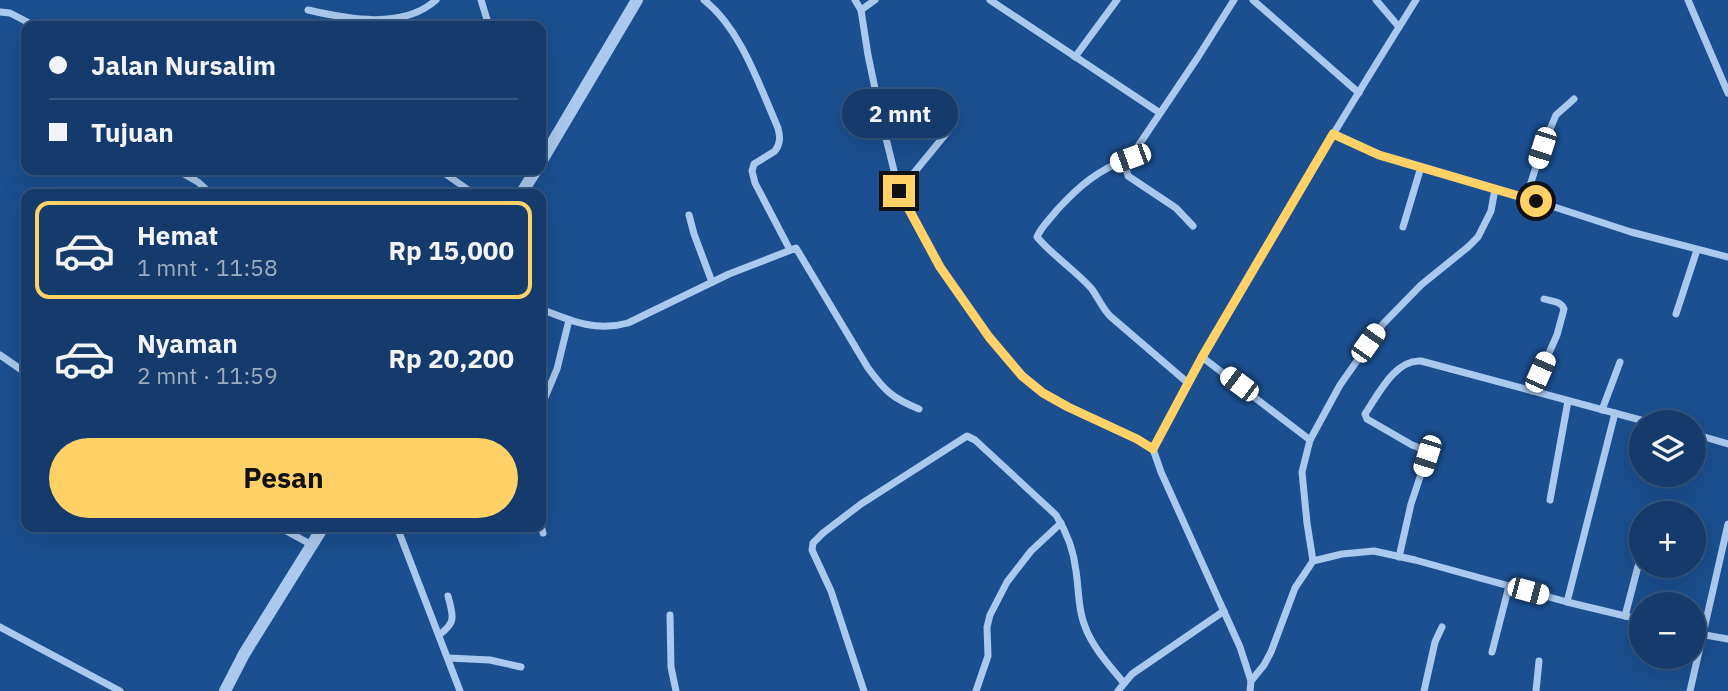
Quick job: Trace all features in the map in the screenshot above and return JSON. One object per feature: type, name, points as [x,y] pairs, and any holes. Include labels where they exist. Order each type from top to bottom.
[{"type":"street","points":[[308,10],[370,21],[421,11],[436,0]]},
{"type":"street","points":[[481,0],[487,21]]},
{"type":"street","points":[[546,150],[637,0]]},
{"type":"street","points":[[704,0],[723,17],[737,39],[778,128],[778,147],[754,164],[752,171],[755,183],[790,250]]},
{"type":"street","points":[[855,0],[861,10],[899,191],[940,267],[989,337],[1022,376],[1043,393],[1068,407],[1153,449],[1240,647],[1251,681],[1250,691]]},
{"type":"street","points":[[861,10],[875,0]]},
{"type":"street","points":[[990,0],[1160,113]]},
{"type":"street","points":[[1075,57],[1117,0]]},
{"type":"street","points":[[1193,226],[1177,208],[1128,176],[1126,168],[1234,0]]},
{"type":"street","points":[[1254,0],[1359,93]]},
{"type":"street","points":[[1376,0],[1399,27]]},
{"type":"street","points":[[1153,449],[1202,357],[1333,134],[1416,0]]},
{"type":"street","points":[[1688,0],[1728,93]]},
{"type":"street","points":[[0,12],[10,13],[25,21]]},
{"type":"street","points":[[1526,198],[1556,115],[1574,99]]},
{"type":"street","points":[[899,191],[949,130]]},
{"type":"street","points":[[1333,134],[1379,155],[1631,232],[1728,257]]},
{"type":"street","points":[[1130,158],[1111,165],[1081,185],[1037,237],[1091,288],[1110,316],[1188,383]]},
{"type":"street","points":[[1404,227],[1421,167]]},
{"type":"street","points":[[186,175],[206,189]]},
{"type":"street","points":[[447,175],[467,189]]},
{"type":"street","points":[[1251,681],[1271,652],[1295,588],[1313,561],[1302,472],[1310,440],[1340,385],[1383,324],[1421,285],[1478,237],[1491,211],[1496,189]]},
{"type":"street","points":[[689,215],[694,234],[716,281]]},
{"type":"street","points":[[546,311],[591,326],[613,327],[628,323],[729,274],[796,247],[881,386],[898,400],[919,410]]},
{"type":"street","points":[[1676,314],[1696,250]]},
{"type":"street","points":[[1532,391],[1557,335],[1564,309],[1560,304],[1544,299]]},
{"type":"street","points":[[546,395],[557,369],[569,320]]},
{"type":"street","points":[[0,355],[21,370]]},
{"type":"street","points":[[1202,357],[1310,440]]},
{"type":"street","points":[[1399,557],[1411,504],[1427,456],[1425,450],[1365,417],[1392,376],[1407,363],[1421,361],[1629,417]]},
{"type":"street","points":[[1602,410],[1620,362]]},
{"type":"street","points":[[1550,500],[1568,401]]},
{"type":"street","points":[[1567,602],[1615,413]]},
{"type":"street","points":[[864,691],[831,591],[812,550],[813,543],[861,504],[967,436],[975,440],[1049,507],[1061,523],[1076,568],[1079,603],[1086,630],[1123,682]]},
{"type":"street","points":[[1706,438],[1728,444]]},
{"type":"street","points":[[976,691],[988,656],[987,627],[990,615],[1007,582],[1031,551],[1061,523]]},
{"type":"street","points":[[1706,605],[1728,524]]},
{"type":"street","points":[[288,532],[312,545]]},
{"type":"street","points":[[225,691],[244,654],[320,532]]},
{"type":"street","points":[[399,532],[460,691]]},
{"type":"street","points":[[1313,561],[1342,554],[1374,551],[1629,617]]},
{"type":"street","points":[[1625,616],[1635,578]]},
{"type":"street","points":[[1492,652],[1509,586]]},
{"type":"street","points":[[439,635],[449,627],[453,619],[448,596]]},
{"type":"street","points":[[1118,691],[1132,674],[1224,611]]},
{"type":"street","points":[[670,615],[671,667],[676,691]]},
{"type":"street","points":[[0,627],[120,691]]},
{"type":"street","points":[[1424,691],[1435,642],[1442,627]]},
{"type":"street","points":[[1706,635],[1728,639]]},
{"type":"street","points":[[448,657],[490,660],[521,667]]},
{"type":"street","points":[[1536,691],[1539,661]]},
{"type":"street","points":[[1690,691],[1693,669]]},
{"type":"route","points":[[899,191],[940,267],[989,337],[1022,376],[1043,393],[1068,407],[1153,449],[1202,357],[1333,134],[1379,155],[1536,201]]}]
